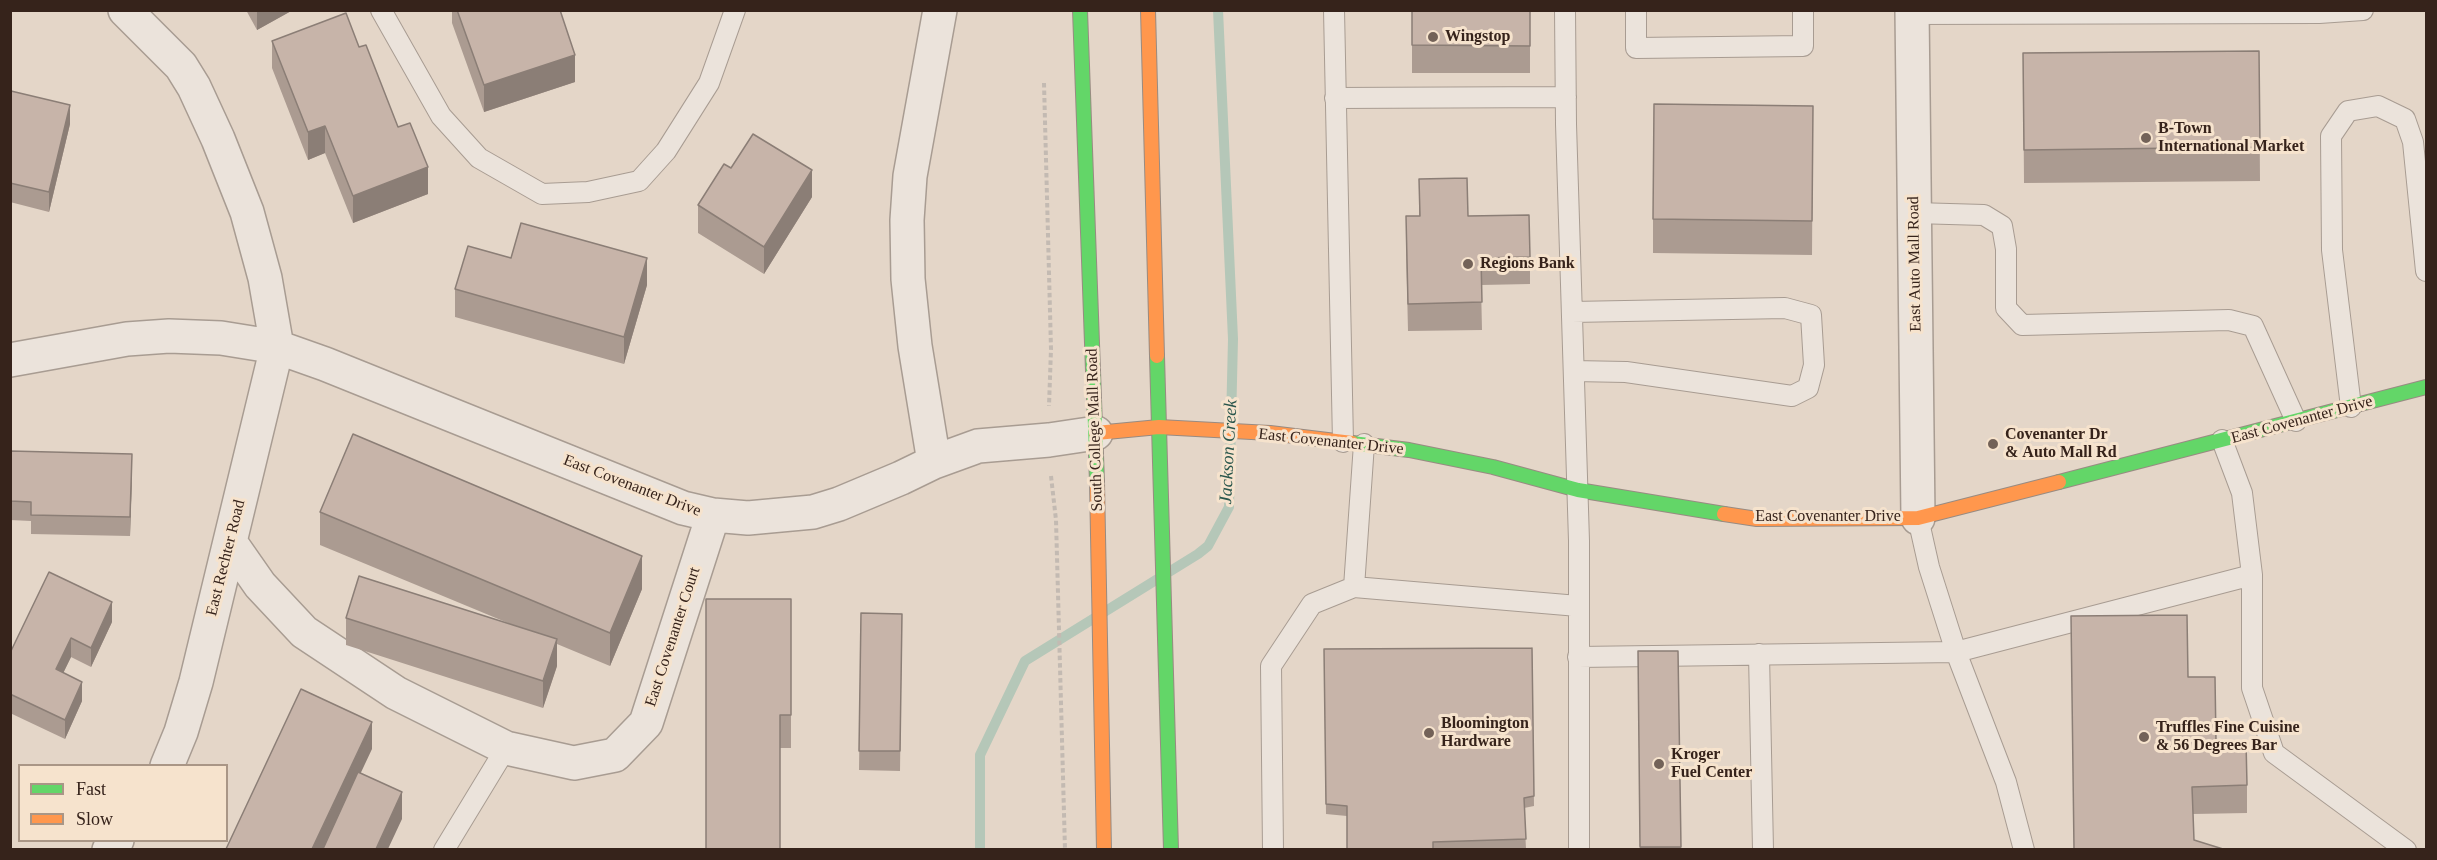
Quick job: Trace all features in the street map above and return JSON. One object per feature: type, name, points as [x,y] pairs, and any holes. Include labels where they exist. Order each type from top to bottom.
[{"type":"main road","name":"South College Mall Road","points":[[1080,10],[1096,433],[1104,849]]},
{"type":"main road","points":[[1148,10],[1172,849]]},
{"type":"main road","name":"East Covenanter Drive","points":[[1096,433],[1159,426],[1364,444],[1408,450],[1493,467],[1578,490],[1757,519],[1918,518],[2427,387]]},
{"type":"street","points":[[125,10],[180,66],[194,87],[218,139],[247,212],[265,278],[277,347]]},
{"type":"street","points":[[934,462],[915,346],[908,279],[907,220],[910,176],[940,10]]},
{"type":"street","name":"East Auto Mall Road","points":[[1912,12],[1918,518]]},
{"type":"street","name":"East Covenanter Drive","points":[[10,360],[127,339],[169,336],[221,338],[277,347],[325,363],[683,508],[713,516],[748,518],[813,512],[864,495],[934,462],[978,446],[1049,440],[1096,433]]},
{"type":"street","name":"East Rechter Road","points":[[167,764],[182,732],[196,682],[277,347]]},
{"type":"street","name":"East Covenanter Court","points":[[230,542],[260,585],[304,632],[396,693],[506,748],[574,763],[615,755],[646,723],[713,516]]},
{"type":"lane","points":[[381,10],[441,116],[479,158],[542,194],[588,192],[639,181],[666,151],[709,83],[735,10]]},
{"type":"lane","points":[[1334,10],[1343,442]]},
{"type":"lane","points":[[1565,10],[1578,490],[1579,849]]},
{"type":"lane","points":[[1636,10],[1636,48],[1803,46],[1803,10]]},
{"type":"lane","points":[[1912,12],[2319,13],[2363,10]]},
{"type":"lane","points":[[1335,98],[1566,97]]},
{"type":"lane","points":[[2351,407],[2332,250],[2331,136],[2348,111],[2378,106],[2405,119],[2413,142],[2427,271]]},
{"type":"lane","points":[[1915,213],[1984,215],[2002,226],[2006,249],[2006,308],[2022,325],[2229,320],[2253,326],[2296,421]]},
{"type":"lane","points":[[1572,312],[1785,308],[1811,315],[1814,365],[1808,388],[1792,396],[1626,372],[1574,371]]},
{"type":"lane","points":[[2222,440],[2242,493],[2252,575],[2252,688],[2274,753],[2406,849]]},
{"type":"lane","points":[[1354,586],[1364,444]]},
{"type":"lane","points":[[1918,518],[1929,567],[1956,652],[2006,782],[2024,849]]},
{"type":"lane","points":[[1578,657],[1956,652],[2252,575]]},
{"type":"lane","points":[[1273,849],[1270,666],[1312,604],[1354,586],[1578,606]]},
{"type":"lane","points":[[1759,654],[1763,849]]},
{"type":"lane","points":[[444,849],[506,748]]},
{"type":"path","points":[[1044,80],[1051,349],[1049,389]]},
{"type":"path","points":[[1052,483],[1056,520],[1065,849]]},
{"type":"building","points":[[457,10],[560,10],[575,55],[484,85]]},
{"type":"building","points":[[1412,10],[1530,10],[1530,46],[1412,45]]},
{"type":"building","points":[[346,13],[359,47],[366,45],[398,127],[410,123],[428,167],[353,196],[325,126],[308,132],[272,41]]},
{"type":"building","points":[[2259,51],[2260,147],[2024,150],[2023,53]]},
{"type":"building","points":[[11,91],[70,105],[49,192],[10,183]]},
{"type":"building","points":[[1654,104],[1813,106],[1812,221],[1653,219]]},
{"type":"building","points":[[753,134],[812,170],[764,247],[698,205],[724,164],[731,168]]},
{"type":"building","name":"Regions Bank","points":[[1467,178],[1468,216],[1529,215],[1530,257],[1481,258],[1482,302],[1408,304],[1406,216],[1420,216],[1419,179]]},
{"type":"building","points":[[521,223],[647,258],[624,337],[455,289],[468,246],[511,258]]},
{"type":"building","points":[[353,434],[642,556],[610,633],[320,512]]},
{"type":"building","points":[[10,451],[132,454],[130,517],[31,515],[31,502],[10,501]]},
{"type":"building","points":[[49,572],[112,602],[91,648],[71,638],[56,669],[82,682],[65,720],[10,694],[10,653]]},
{"type":"building","points":[[359,576],[557,639],[543,681],[346,618]]},
{"type":"building","points":[[706,599],[791,599],[791,715],[780,715],[780,849],[706,849]]},
{"type":"building","points":[[861,613],[902,614],[900,751],[859,751]]},
{"type":"building","points":[[2187,615],[2188,677],[2215,677],[2216,742],[2246,742],[2247,785],[2192,787],[2194,840],[2223,849],[2074,849],[2071,616]]},
{"type":"building","name":"Bloomington Hardware","points":[[1532,648],[1534,796],[1524,798],[1526,839],[1433,842],[1433,849],[1347,849],[1347,806],[1326,804],[1324,649]]},
{"type":"building","name":"Kroger Fuel Center","points":[[1638,651],[1678,651],[1681,847],[1640,847]]},
{"type":"building","points":[[301,689],[372,722],[312,849],[226,849]]},
{"type":"building","points":[[358,772],[402,792],[376,849],[323,849]]},
{"type":"waterway","name":"Jackson Creek","points":[[980,850],[980,755],[1025,661],[1198,554],[1208,546],[1229,507],[1233,339],[1218,10]]},
{"type":"traffic: fast","points":[[1080,10],[1097,482]]},
{"type":"traffic: fast","points":[[1157,356],[1171,850]]},
{"type":"traffic: fast","points":[[2059,482],[2426,387]]},
{"type":"traffic: fast","points":[[1352,443],[1409,450],[1493,467],[1578,490],[1724,514]]},
{"type":"traffic: slow","points":[[1148,10],[1157,356]]},
{"type":"traffic: slow","points":[[1096,433],[1159,427],[1270,433],[1352,443]]},
{"type":"traffic: slow","points":[[1097,482],[1104,850]]},
{"type":"traffic: slow","points":[[1724,514],[1757,519],[1918,518],[2059,482]]},
{"type":"place","name":"Wingstop","points":[[1433,37]]},
{"type":"place","name":"B-Town International Market","points":[[2146,138]]},
{"type":"place","name":"Regions Bank","points":[[1468,264]]},
{"type":"place","name":"Covenanter Dr & Auto Mall Rd","points":[[1993,444]]},
{"type":"place","name":"Bloomington Hardware","points":[[1429,733]]},
{"type":"place","name":"Truffles Fine Cuisine & 56 Degrees Bar","points":[[2144,737]]},
{"type":"place","name":"Kroger Fuel Center","points":[[1659,764]]}]
